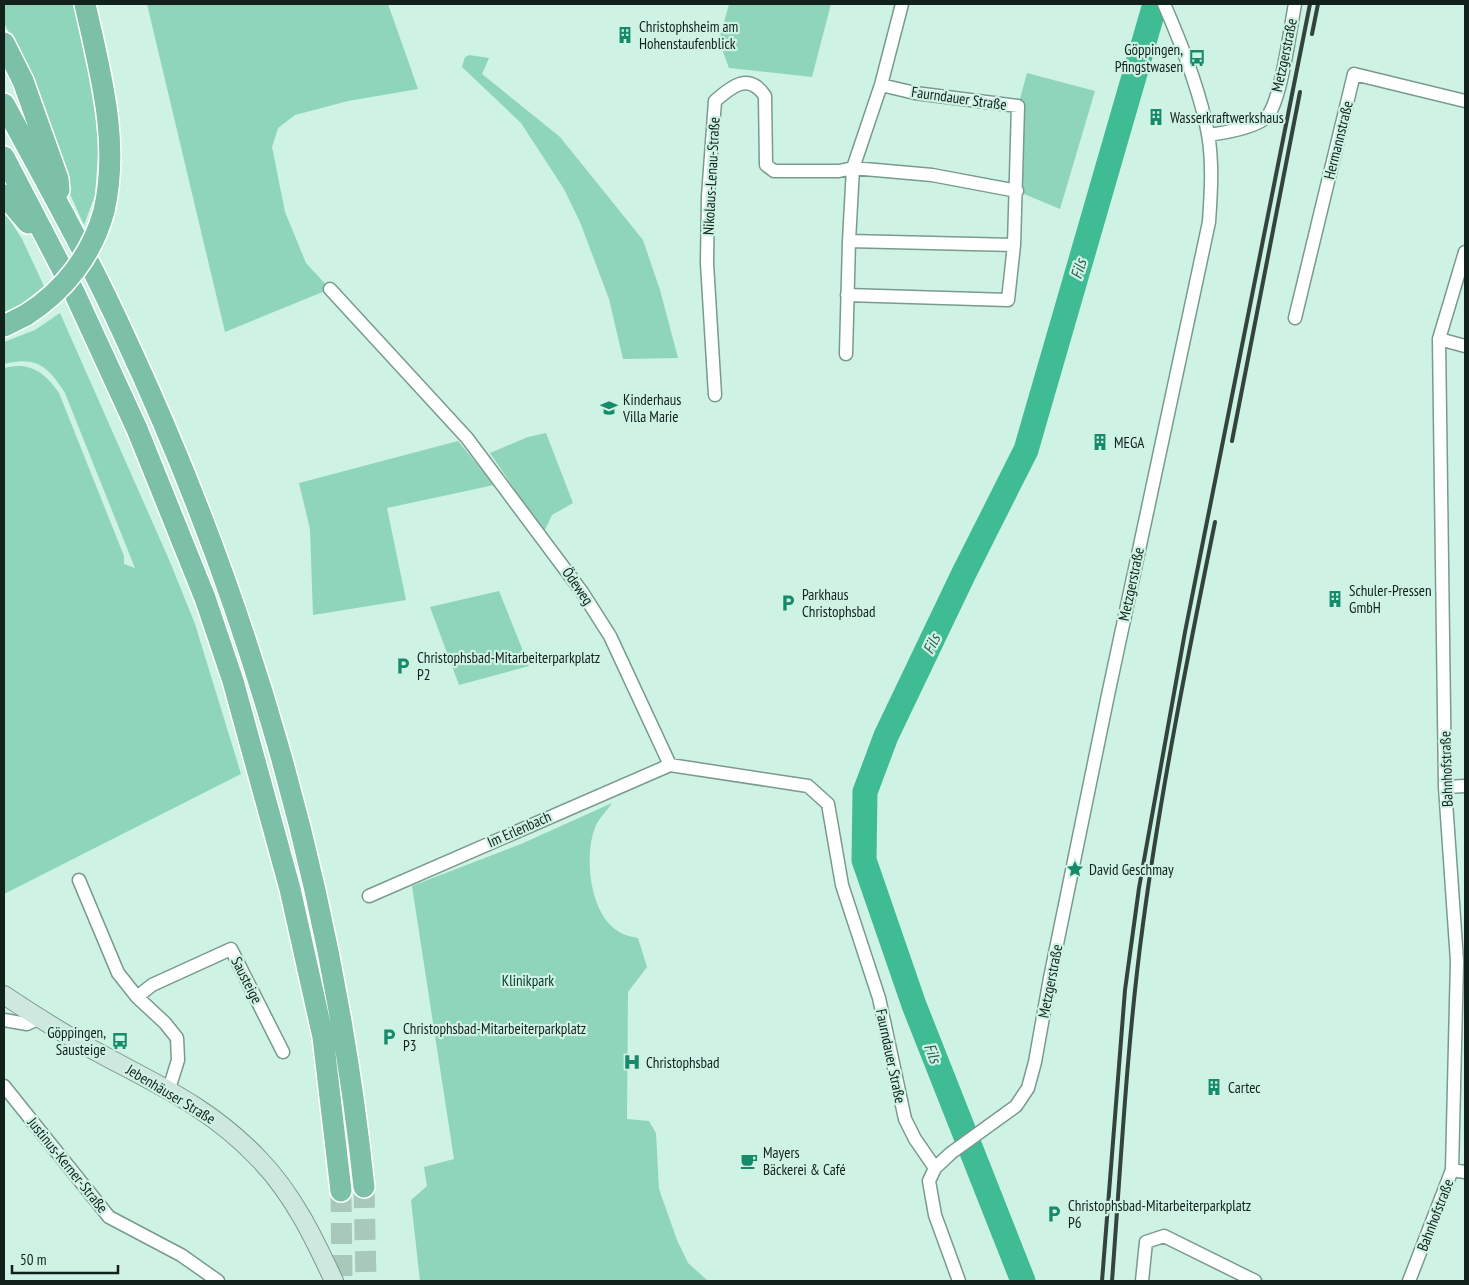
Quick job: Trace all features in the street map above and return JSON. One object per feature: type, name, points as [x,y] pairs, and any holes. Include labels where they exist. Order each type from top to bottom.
[{"type":"highway","points":[[4,326],[26,315],[55,293],[81,264],[92,244],[104,211],[111,171],[109,121],[85,4]]},
{"type":"highway","points":[[4,43],[23,81],[58,179],[62,212]]},
{"type":"highway","points":[[4,104],[62,212],[124,335],[161,418],[218,560],[257,670],[284,760],[313,881],[344,1030],[364,1188]]},
{"type":"highway","points":[[4,157],[102,349],[137,429],[205,598],[233,681],[290,889],[323,1038],[341,1191]]},
{"type":"highway","points":[[4,195],[24,220],[46,237]]},
{"type":"main road","name":"Jebenhäuser Straße","points":[[4,995],[89,1048],[169,1089],[206,1111],[260,1159],[303,1218],[334,1281]]},
{"type":"street","points":[[846,354],[848,241],[853,168],[882,85],[902,4]]},
{"type":"street","points":[[1164,4],[1175,28],[1196,88],[1208,134]]},
{"type":"street","name":"Metzgerstraße","points":[[935,1168],[951,1152],[1016,1106],[1028,1088],[1036,1062],[1050,978],[1089,788],[1208,229],[1212,186],[1208,134],[1241,128],[1262,121],[1269,114],[1279,83],[1295,4]]},
{"type":"street","name":"Hermannstraße","points":[[1295,318],[1354,74],[1465,101]]},
{"type":"street","name":"Nikolaus-Lenau-Straße","points":[[715,395],[707,255],[708,196],[716,100],[731,87],[743,83],[759,87],[764,96],[766,165],[774,171],[839,171],[853,168],[932,175],[1016,191]]},
{"type":"street","name":"Faurndauer Straße","points":[[847,295],[1008,300],[1014,245],[1018,106],[915,93],[882,85]]},
{"type":"street","points":[[848,241],[1014,245]]},
{"type":"street","name":"Bahnhofstraße","points":[[1409,1281],[1459,1171],[1457,961],[1445,787],[1439,339],[1465,252]]},
{"type":"street","name":"Ödeweg","points":[[330,290],[467,438],[578,585],[610,636],[670,765]]},
{"type":"street","points":[[1439,339],[1465,346]]},
{"type":"street","name":"Faurndauer Straße","points":[[670,765],[808,786],[828,804],[842,885],[879,998],[905,1119],[915,1139],[935,1168]]},
{"type":"street","name":"Im Erlenbach","points":[[369,896],[670,765]]},
{"type":"street","points":[[1445,787],[1465,786]]},
{"type":"street","points":[[79,880],[118,973],[137,997],[165,1023],[177,1038],[178,1060],[169,1089]]},
{"type":"street","name":"Sausteige","points":[[137,997],[152,985],[231,949],[283,1052]]},
{"type":"street","points":[[4,1020],[27,1024],[40,1018]]},
{"type":"street","name":"Justinus-Kerner-Straße","points":[[4,1086],[109,1217],[181,1255],[218,1281]]},
{"type":"street","points":[[935,1168],[930,1181],[932,1202],[959,1281]]},
{"type":"street","points":[[1142,1281],[1146,1242],[1164,1236],[1255,1281]]},
{"type":"green space","points":[[4,4],[74,4],[87,63],[99,140],[95,195],[84,225],[61,174],[16,46],[4,23]]},
{"type":"green space","points":[[147,4],[388,4],[418,89],[348,101],[295,115],[278,128],[272,147],[285,212],[306,263],[330,289],[225,332]]},
{"type":"green space","points":[[729,4],[831,4],[812,77],[729,68],[719,41]]},
{"type":"green space","points":[[469,55],[489,58],[482,74],[560,137],[643,240],[660,290],[678,358],[623,359],[609,299],[580,222],[564,189],[521,123],[462,67],[465,57]]},
{"type":"green space","points":[[1027,73],[1095,91],[1060,209],[1017,191],[1018,106]]},
{"type":"green space","points":[[4,211],[22,239],[44,286],[23,303],[4,313]]},
{"type":"green space","points":[[60,313],[170,562],[195,624],[241,774],[4,894],[4,368],[21,366],[36,370],[48,379],[59,393],[124,556],[124,564],[135,568],[65,393],[53,376],[40,365],[25,361],[4,364],[4,342],[35,330]]},
{"type":"green space","points":[[546,433],[573,503],[552,515],[544,532],[490,453],[528,437]]},
{"type":"green space","points":[[458,441],[494,485],[387,508],[406,600],[313,615],[310,529],[299,483]]},
{"type":"green space","points":[[499,591],[529,666],[459,685],[430,607]]},
{"type":"green space","name":"Klinikpark","points":[[612,803],[596,825],[592,838],[590,869],[592,885],[596,901],[603,915],[612,926],[623,934],[638,938],[647,967],[628,992],[627,1119],[649,1121],[656,1133],[659,1189],[677,1240],[688,1263],[708,1281],[420,1281],[411,1200],[427,1186],[424,1167],[454,1159],[412,886],[521,844]]},
{"type":"waterway","name":"Fils","points":[[1023,1281],[914,1005],[864,860],[865,792],[886,736],[964,573],[1026,450],[1155,4]]},
{"type":"tunnel","points":[[364,1187],[366,1281]]},
{"type":"tunnel","points":[[341,1191],[342,1281]]},
{"type":"railway","points":[[1102,1281],[1125,990],[1139,888],[1185,632],[1310,4]]},
{"type":"railway","points":[[1312,34],[1318,4]]},
{"type":"railway","points":[[1232,441],[1300,92]]},
{"type":"railway","points":[[1112,1281],[1137,968],[1150,873],[1167,773],[1215,522]]},
{"type":"place","name":"Christophsheim am Hohenstaufenblick","points":[[625,35]]},
{"type":"place","name":"Göppingen, Pfingstwasen","points":[[1197,58]]},
{"type":"place","name":"Wasserkraftwerkshaus","points":[[1156,117]]},
{"type":"place","name":"Kinderhaus Villa Marie","points":[[609,408]]},
{"type":"place","name":"MEGA","points":[[1100,442]]},
{"type":"place","name":"Schuler-Pressen GmbH","points":[[1335,599]]},
{"type":"place","name":"Parkhaus Christophsbad","points":[[788,603]]},
{"type":"place","name":"Christophsbad-Mitarbeiterparkplatz P2","points":[[403,666]]},
{"type":"place","name":"David Geschmay","points":[[1075,869]]},
{"type":"place","name":"Christophsbad-Mitarbeiterparkplatz P3","points":[[389,1037]]},
{"type":"place","name":"Göppingen, Sausteige","points":[[120,1041]]},
{"type":"place","name":"Christophsbad","points":[[632,1062]]},
{"type":"place","name":"Cartec","points":[[1214,1087]]},
{"type":"place","name":"Mayers Bäckerei & Café","points":[[749,1161]]},
{"type":"place","name":"Christophsbad-Mitarbeiterparkplatz P6","points":[[1054,1214]]}]
